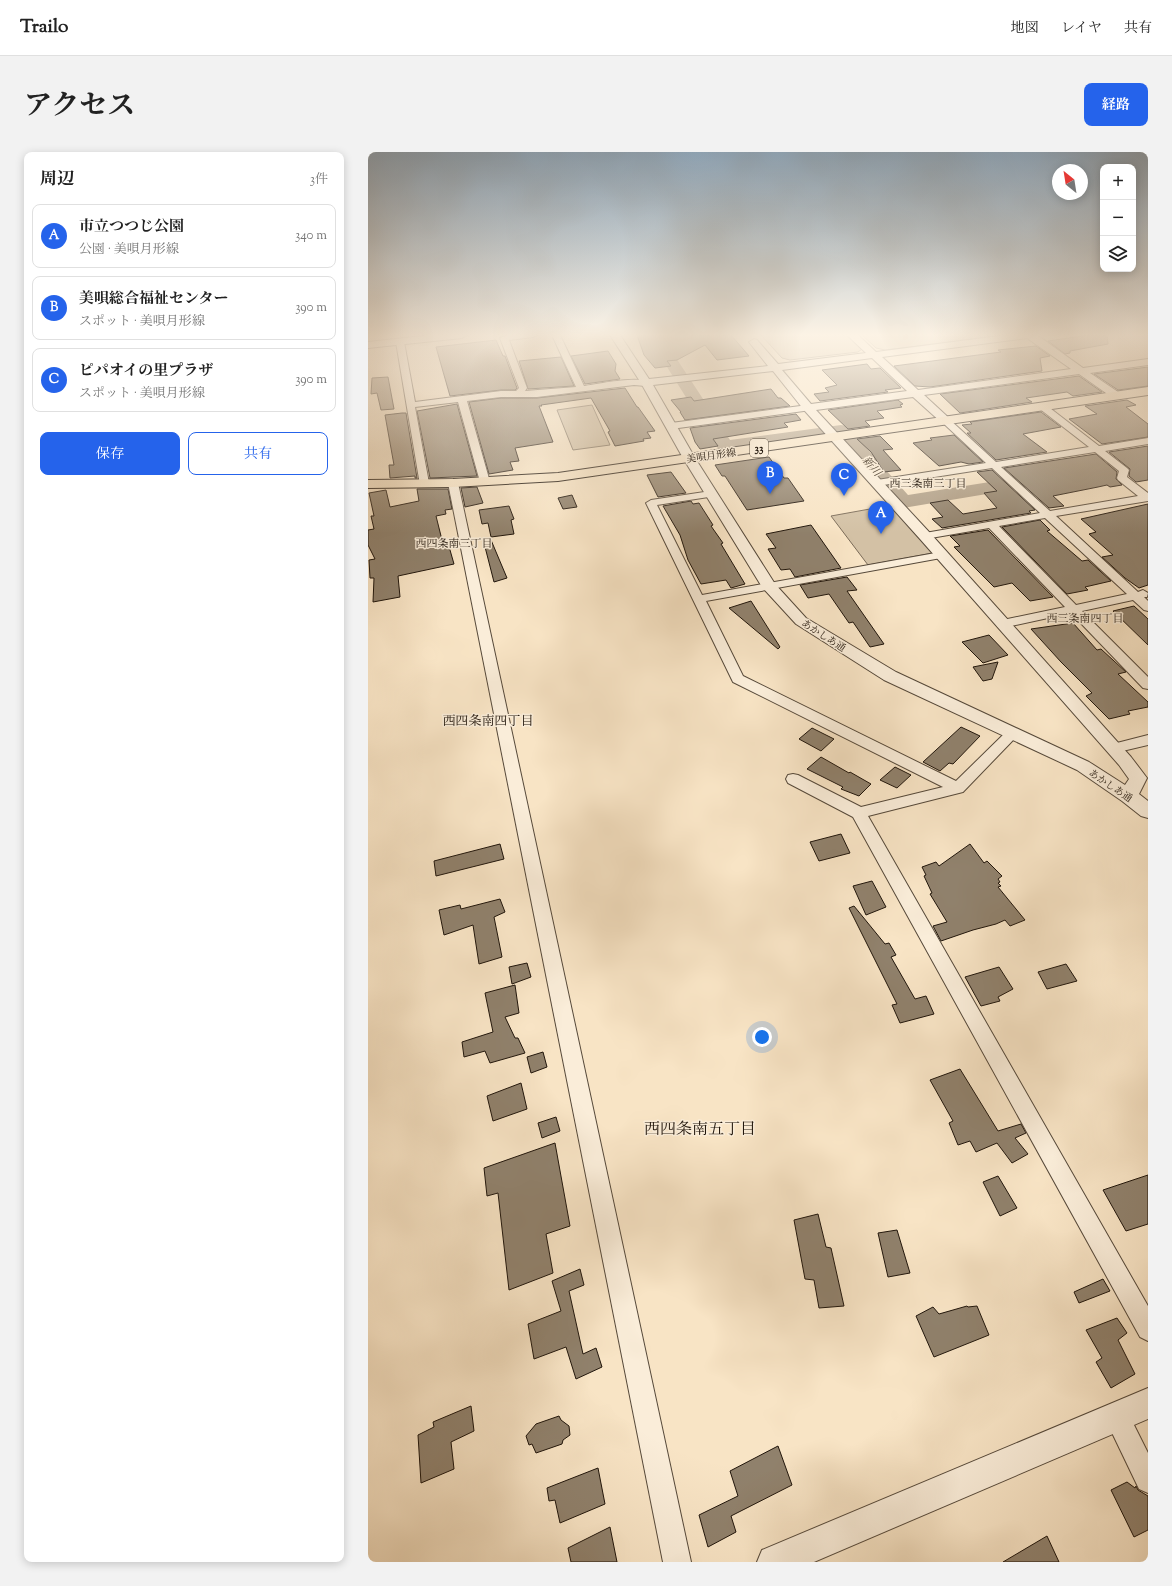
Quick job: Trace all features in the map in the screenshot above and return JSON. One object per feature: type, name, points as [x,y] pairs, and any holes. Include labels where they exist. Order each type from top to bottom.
[{"type":"main road","name":"美唄月形線","points":[[368,484],[485,482],[558,477],[1081,401]]},
{"type":"street","points":[[410,401],[424,483]]},
{"type":"street","points":[[411,404],[444,401]]},
{"type":"street","points":[[462,401],[485,482]]},
{"type":"street","name":"あかしあ通","points":[[656,401],[689,458],[769,587],[801,621],[890,676],[1083,766],[1148,811]]},
{"type":"street","points":[[802,401],[1114,748],[1138,778],[1128,796]]},
{"type":"street","points":[[671,426],[865,401]]},
{"type":"street","points":[[925,401],[1148,607]]},
{"type":"street","points":[[1043,406],[1124,470],[1122,478],[1148,498]]},
{"type":"street","points":[[877,483],[1148,441]]},
{"type":"street","points":[[453,483],[676,1562]]},
{"type":"street","points":[[711,494],[651,503],[738,679],[958,788]]},
{"type":"street","points":[[925,536],[1046,514],[1148,498]]},
{"type":"street","points":[[991,524],[1072,609],[1148,685]]},
{"type":"street","points":[[699,599],[941,556]]},
{"type":"street","points":[[1002,624],[1148,593]]},
{"type":"street","points":[[859,813],[958,788],[1012,734]]},
{"type":"street","points":[[1114,748],[1148,740]]},
{"type":"street","points":[[793,779],[859,813],[1148,1329]]},
{"type":"street","points":[[774,1562],[1148,1402]]},
{"type":"street","points":[[1116,1416],[1148,1480]]},
{"type":"shaded area","points":[[592,405],[610,445],[573,450],[557,410]]},
{"type":"shaded area","points":[[892,505],[933,553],[868,565],[831,516]]},
{"type":"building","points":[[379,401],[392,401],[394,409],[381,410]]},
{"type":"building","points":[[571,401],[539,406],[553,442],[515,448],[519,461],[510,462],[513,470],[489,474],[469,402]]},
{"type":"building","points":[[593,401],[633,401],[655,431],[647,432],[651,438],[643,439],[644,441],[615,446],[608,432],[610,431]]},
{"type":"building","points":[[672,401],[784,401],[790,406],[685,420],[681,412]]},
{"type":"building","points":[[892,401],[899,401],[903,404],[900,405],[902,407],[877,411],[884,418],[865,421],[870,426],[848,429],[828,410]]},
{"type":"building","points":[[947,401],[1032,402],[960,413]]},
{"type":"building","points":[[1128,401],[1136,405],[1126,407],[1148,424],[1148,437],[1102,444],[1069,419],[1097,414],[1085,406]]},
{"type":"building","points":[[457,404],[477,476],[430,478],[417,411]]},
{"type":"building","points":[[1041,412],[1061,427],[1023,434],[1047,452],[996,460],[967,433],[971,433],[962,425],[972,424],[970,422]]},
{"type":"building","points":[[406,413],[417,478],[415,478],[415,476],[390,478],[389,465],[394,465],[385,415]]},
{"type":"building","points":[[796,414],[801,420],[784,423],[788,427],[713,439],[718,446],[700,449],[695,442],[690,428]]},
{"type":"building","points":[[954,435],[983,462],[969,464],[961,462],[939,466],[913,443],[932,440],[930,438]]},
{"type":"building","points":[[880,436],[893,449],[883,450],[901,470],[884,472],[871,452],[857,439]]},
{"type":"building","points":[[1148,446],[1148,480],[1136,482],[1129,476],[1130,469],[1109,452]]},
{"type":"building","points":[[1096,454],[1117,472],[1116,479],[1122,485],[1110,487],[1107,485],[1053,496],[1064,506],[1049,508],[1004,468]]},
{"type":"building","points":[[769,457],[784,478],[788,478],[804,501],[747,510],[725,476],[722,476],[715,465]]},
{"type":"building","points":[[992,470],[1035,510],[1029,511],[1031,513],[942,528],[932,519],[943,517],[930,503],[948,500],[963,514],[997,508],[984,493],[997,491],[977,472]]},
{"type":"building","points":[[671,472],[686,493],[658,497],[647,475]]},
{"type":"building","points":[[477,487],[483,503],[465,507],[461,488]]},
{"type":"building","points":[[417,489],[448,489],[452,509],[445,510],[446,514],[436,516],[443,544],[448,543],[454,564],[398,576],[400,597],[373,602],[374,578],[370,578],[369,560],[375,559],[368,545],[368,530],[374,529],[371,516],[374,516],[369,493],[386,490],[390,507],[419,501]]},
{"type":"building","points":[[572,495],[577,507],[563,509],[558,498]]},
{"type":"building","points":[[691,501],[693,504],[699,503],[713,525],[711,526],[723,543],[721,544],[745,584],[731,588],[726,580],[701,584],[688,560],[680,535],[663,506]]},
{"type":"building","points":[[1148,504],[1148,585],[1139,588],[1125,578],[1102,557],[1113,555],[1089,534],[1096,532],[1081,519]]},
{"type":"building","points":[[509,506],[514,519],[511,520],[514,534],[491,537],[488,523],[482,524],[479,510]]},
{"type":"building","points":[[1040,520],[1050,530],[1047,531],[1082,561],[1088,560],[1111,581],[1085,587],[1088,590],[1067,594],[1002,527]]},
{"type":"building","points":[[811,525],[841,568],[795,577],[790,569],[781,570],[768,549],[776,548],[766,534]]},
{"type":"building","points":[[988,530],[1053,597],[1030,601],[1012,583],[994,587],[954,547],[960,546],[950,536]]},
{"type":"building","points":[[491,540],[507,578],[494,582],[484,543]]},
{"type":"building","points":[[847,577],[857,590],[847,591],[884,644],[870,647],[853,622],[849,623],[829,594],[808,598],[800,585]]},
{"type":"building","points":[[751,601],[780,647],[778,649],[729,608]]},
{"type":"building","points":[[1134,606],[1148,619],[1148,645],[1113,611]]},
{"type":"building","points":[[1073,623],[1097,650],[1101,649],[1126,672],[1118,674],[1148,702],[1148,707],[1128,711],[1130,714],[1109,719],[1086,696],[1092,693],[1031,629]]},
{"type":"building","points":[[989,635],[1008,655],[983,663],[962,642]]},
{"type":"building","points":[[998,662],[992,679],[983,681],[973,667]]},
{"type":"building","points":[[961,727],[980,736],[953,764],[949,763],[940,771],[923,762]]},
{"type":"building","points":[[812,728],[834,739],[821,751],[799,739]]},
{"type":"building","points":[[821,757],[871,784],[859,796],[841,789],[843,787],[807,769]]},
{"type":"building","points":[[895,767],[911,775],[897,788],[880,780]]},
{"type":"building","points":[[841,834],[850,853],[819,861],[810,842]]},
{"type":"building","points":[[500,844],[504,859],[436,876],[434,861]]},
{"type":"building","points":[[970,844],[984,863],[987,861],[1002,876],[998,879],[1000,882],[998,883],[1001,886],[998,887],[1025,920],[1010,926],[1005,920],[941,941],[933,926],[947,922],[930,894],[932,893],[924,876],[926,875],[922,867],[936,862],[939,866]]},
{"type":"building","points":[[872,881],[886,907],[866,915],[853,886]]},
{"type":"building","points":[[500,899],[505,912],[494,917],[502,957],[479,964],[473,925],[444,935],[439,910],[460,905],[461,909]]},
{"type":"building","points":[[854,906],[885,944],[889,943],[896,955],[891,957],[915,999],[926,996],[934,1014],[900,1023],[892,1005],[897,1004],[849,908]]},
{"type":"building","points":[[527,963],[531,977],[512,984],[509,967]]},
{"type":"building","points":[[1066,964],[1077,981],[1047,989],[1038,972]]},
{"type":"building","points":[[999,967],[1013,989],[998,997],[1000,1001],[981,1006],[965,977]]},
{"type":"building","points":[[515,985],[519,1013],[505,1017],[515,1038],[518,1038],[525,1053],[490,1063],[485,1051],[464,1057],[462,1042],[493,1032],[485,993]]},
{"type":"building","points":[[543,1052],[547,1067],[531,1073],[527,1057]]},
{"type":"building","points":[[960,1069],[998,1131],[1021,1124],[1026,1133],[1015,1138],[1028,1154],[1012,1163],[997,1143],[976,1152],[970,1141],[958,1145],[949,1123],[953,1121],[930,1080]]},
{"type":"building","points":[[521,1083],[527,1109],[493,1121],[487,1096]]},
{"type":"building","points":[[556,1117],[560,1131],[542,1138],[538,1123]]},
{"type":"building","points":[[555,1143],[570,1226],[546,1234],[553,1273],[509,1290],[498,1193],[487,1196],[484,1168]]},
{"type":"building","points":[[1148,1175],[1148,1224],[1126,1231],[1103,1190]]},
{"type":"building","points":[[998,1176],[1017,1208],[1000,1216],[983,1182]]},
{"type":"building","points":[[818,1214],[826,1247],[831,1248],[844,1306],[819,1308],[814,1280],[805,1279],[794,1220]]},
{"type":"building","points":[[897,1230],[910,1273],[888,1277],[878,1233]]},
{"type":"building","points":[[580,1269],[584,1285],[569,1291],[583,1354],[596,1348],[602,1367],[576,1379],[566,1347],[534,1359],[528,1324],[561,1311],[552,1281]]},
{"type":"building","points":[[1103,1279],[1110,1291],[1079,1303],[1074,1292]]},
{"type":"building","points":[[967,1306],[977,1306],[989,1335],[934,1357],[916,1316],[933,1307],[939,1314]]},
{"type":"building","points":[[1117,1318],[1127,1333],[1118,1340],[1135,1374],[1111,1388],[1096,1362],[1102,1358],[1086,1330]]},
{"type":"building","points":[[471,1406],[474,1431],[451,1442],[454,1469],[421,1483],[418,1435],[434,1427],[433,1422]]},
{"type":"building","points":[[559,1416],[561,1420],[569,1426],[570,1435],[563,1440],[562,1444],[536,1453],[532,1444],[529,1445],[526,1436],[536,1424]]},
{"type":"building","points":[[778,1446],[792,1485],[731,1516],[736,1532],[708,1547],[699,1515],[738,1496],[730,1471]]},
{"type":"building","points":[[598,1468],[605,1504],[560,1523],[555,1500],[549,1501],[547,1488]]},
{"type":"building","points":[[1127,1482],[1135,1488],[1136,1486],[1138,1490],[1148,1496],[1148,1530],[1134,1537],[1111,1490]]},
{"type":"building","points":[[610,1527],[617,1562],[571,1562],[568,1548]]},
{"type":"building","points":[[1047,1536],[1059,1562],[1003,1562]]},
{"type":"waterway","name":"新川","points":[[696,401],[725,446],[841,430],[903,502],[1148,462]]},
{"type":"place","name":"美唄総合福祉センター","points":[[770,494]]},
{"type":"place","name":"ピパオイの里プラザ","points":[[844,496]]},
{"type":"place","name":"市立つつじ公園","points":[[881,534]]},
{"type":"district","name":"西三条南三丁目","points":[[928,483]]},
{"type":"district","name":"西四条南三丁目","points":[[454,543]]},
{"type":"district","name":"西三条南四丁目","points":[[1085,618]]},
{"type":"district","name":"西四条南四丁目","points":[[488,720]]},
{"type":"district","name":"西四条南五丁目","points":[[700,1128]]}]
